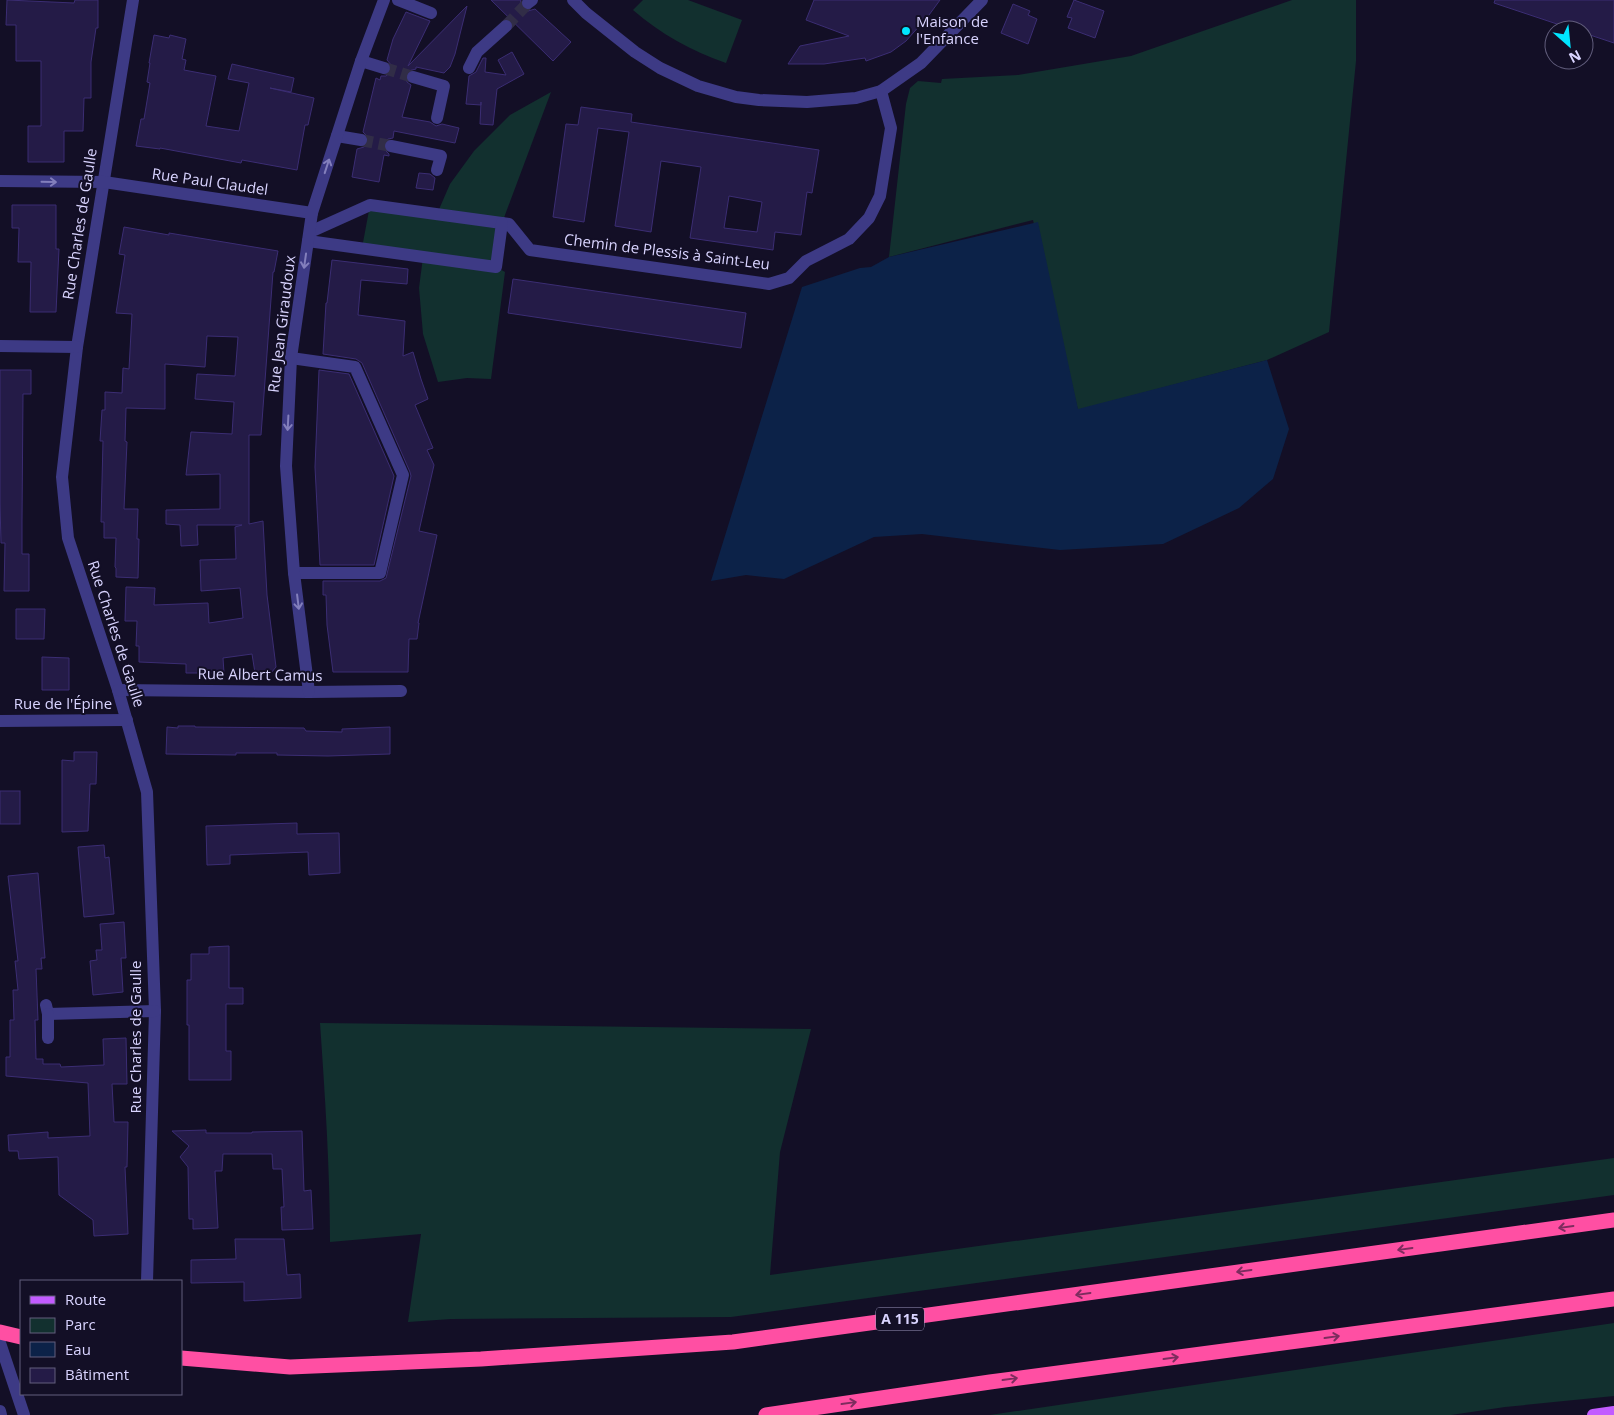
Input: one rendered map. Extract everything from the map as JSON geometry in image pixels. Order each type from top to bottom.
[{"type":"highway","name":"A 115","points":[[182,1358],[290,1367],[481,1359],[733,1342],[1614,1220]]},
{"type":"highway","points":[[766,1415],[990,1382],[1614,1299]]},
{"type":"highway","points":[[0,1332],[20,1337]]},
{"type":"main road","points":[[1593,1415],[1614,1412]]},
{"type":"street","name":"Rue Charles de Gaulle","points":[[133,0],[77,347],[62,477],[68,538],[118,690],[148,792],[155,1011],[147,1280]]},
{"type":"street","name":"Rue Jean Giraudoux","points":[[308,692],[294,573],[286,466],[291,358],[312,213],[361,61],[384,0]]},
{"type":"street","points":[[398,0],[431,13]]},
{"type":"street","points":[[573,0],[586,14],[635,52],[660,68],[698,86],[759,100],[807,102],[856,98],[881,91],[921,63],[980,0]]},
{"type":"street","points":[[469,68],[477,52],[506,26]]},
{"type":"street","points":[[361,61],[384,68]]},
{"type":"street","points":[[413,77],[444,86],[437,118]]},
{"type":"street","name":"Chemin de Plessis à Saint-Leu","points":[[502,223],[509,224],[530,250],[769,284],[789,278],[806,261],[849,239],[869,218],[880,196],[891,128],[881,91]]},
{"type":"street","points":[[337,136],[361,140]]},
{"type":"street","points":[[391,146],[441,156],[437,170]]},
{"type":"street","name":"Rue Paul Claudel","points":[[0,181],[104,182],[312,213]]},
{"type":"street","points":[[370,205],[502,223],[496,267],[309,237],[370,205]]},
{"type":"street","points":[[0,346],[77,347]]},
{"type":"street","points":[[291,358],[356,367],[403,475],[380,573],[294,573]]},
{"type":"street","name":"Rue Albert Camus","points":[[118,690],[401,691]]},
{"type":"street","name":"Rue de l'Épine","points":[[0,721],[127,720]]},
{"type":"street","points":[[48,1038],[47,1009],[155,1011]]},
{"type":"street","points":[[0,1343],[24,1415]]},
{"type":"street","points":[[0,1411],[1,1415]]},
{"type":"green space","points":[[643,0],[688,0],[742,20],[726,63],[677,41],[644,19],[633,10]]},
{"type":"green space","points":[[1292,0],[1356,0],[1356,61],[1329,332],[1267,360],[1078,410],[1033,220],[889,257],[906,104],[910,88],[918,81],[941,83],[942,79],[1018,75],[1131,56]]},
{"type":"green space","points":[[551,92],[502,223],[496,267],[505,272],[491,379],[467,378],[438,382],[423,334],[419,288],[423,257],[362,248],[370,205],[437,214],[450,184],[474,151],[510,115]]},
{"type":"green space","points":[[320,1023],[811,1029],[780,1152],[770,1275],[1614,1158],[1614,1195],[731,1317],[451,1319],[408,1322],[421,1234],[330,1242],[328,1160]]},
{"type":"green space","points":[[1614,1323],[1614,1396],[1505,1407],[1451,1415],[990,1415]]},
{"type":"water","points":[[1038,222],[1078,409],[1267,360],[1289,429],[1273,479],[1239,508],[1163,544],[1060,550],[922,534],[874,537],[784,579],[746,575],[711,581],[802,287],[860,268],[871,267],[889,257]]},
{"type":"building","points":[[7,0],[74,3],[75,0],[98,0],[98,28],[96,28],[91,62],[91,98],[84,98],[83,131],[64,131],[64,162],[28,162],[28,126],[41,126],[41,61],[16,61],[16,25],[6,25]]},
{"type":"building","points":[[491,0],[521,0],[522,8],[528,11],[535,9],[571,42],[553,61]]},
{"type":"building","name":"Maison de l'Enfance","points":[[814,0],[940,0],[906,41],[891,52],[866,61],[865,58],[824,64],[788,64],[800,46],[849,36],[806,20]]},
{"type":"building","points":[[1074,0],[1104,11],[1095,38],[1068,28],[1072,18],[1067,17]]},
{"type":"building","points":[[1495,0],[1614,0],[1614,43],[1594,36],[1594,20],[1545,20],[1494,3]]},
{"type":"building","points":[[1013,4],[1030,11],[1028,15],[1037,19],[1028,44],[1001,33]]},
{"type":"building","points":[[467,6],[450,67],[444,73],[416,67],[416,69],[408,71],[405,75],[407,82],[411,85],[402,117],[430,122],[436,126],[442,124],[459,128],[455,143],[394,131],[393,138],[388,139],[383,144],[389,156],[384,155],[379,182],[352,177],[357,149],[364,147],[369,142],[368,137],[363,132],[376,78],[380,80],[381,76],[386,76],[392,71],[392,66],[387,60],[393,39],[406,12],[430,21],[408,66]]},
{"type":"building","points":[[154,35],[169,38],[170,35],[186,39],[182,59],[186,60],[184,70],[216,76],[206,126],[239,131],[249,83],[228,79],[232,64],[294,78],[291,92],[270,88],[314,98],[308,125],[305,125],[297,170],[242,160],[241,163],[160,148],[136,146],[141,119],[144,119],[150,83],[147,82]]},
{"type":"building","points":[[512,52],[524,74],[497,89],[493,125],[480,124],[481,105],[466,104],[469,76],[476,72],[483,58],[486,58],[485,72],[506,75],[498,60]]},
{"type":"building","points":[[581,107],[632,114],[631,122],[819,150],[812,193],[807,192],[801,235],[775,232],[773,250],[690,238],[701,167],[661,161],[651,232],[615,226],[629,132],[598,128],[584,222],[553,217],[566,124],[578,125]],"holes":[[[729,196],[762,202],[757,232],[724,228]]]},
{"type":"building","points":[[419,173],[430,174],[435,178],[433,190],[416,188]]},
{"type":"building","points":[[12,205],[56,205],[56,249],[59,249],[56,312],[30,312],[31,262],[18,262],[19,228],[12,228]]},
{"type":"building","points":[[124,227],[278,251],[273,272],[261,435],[249,435],[249,524],[263,521],[267,595],[276,667],[271,673],[255,673],[252,654],[223,658],[224,673],[186,673],[186,664],[139,662],[139,646],[136,646],[137,621],[125,621],[126,587],[155,588],[154,605],[208,603],[209,623],[243,618],[240,588],[201,591],[200,560],[236,559],[235,527],[242,525],[197,525],[198,545],[181,546],[180,525],[166,524],[166,510],[220,509],[220,474],[186,475],[191,432],[232,434],[234,402],[195,399],[197,374],[235,376],[238,337],[207,336],[205,367],[165,364],[165,409],[126,408],[125,441],[127,442],[124,509],[138,509],[138,578],[116,577],[116,538],[104,538],[104,522],[101,522],[103,441],[100,441],[102,410],[105,410],[105,392],[122,393],[123,368],[129,369],[132,314],[116,313],[125,255],[119,254]]},
{"type":"building","points":[[332,260],[408,269],[407,284],[361,280],[358,315],[405,321],[403,356],[413,352],[428,399],[415,405],[433,448],[427,450],[434,465],[419,531],[437,535],[418,623],[417,639],[409,639],[408,672],[333,672],[327,625],[326,595],[323,595],[323,581],[380,581],[386,578],[411,476],[362,363],[356,359],[323,354],[326,303]]},
{"type":"building","points":[[513,279],[746,313],[741,348],[508,313]]},
{"type":"building","points":[[0,370],[31,370],[31,394],[23,394],[22,554],[29,554],[29,591],[4,591],[5,543],[1,543],[0,503]]},
{"type":"building","points":[[319,370],[349,374],[394,476],[374,565],[320,565],[315,467]]},
{"type":"building","points":[[16,609],[45,609],[44,639],[16,639]]},
{"type":"building","points":[[42,657],[69,658],[69,690],[42,690]]},
{"type":"building","points":[[178,726],[304,728],[306,731],[342,732],[342,729],[390,727],[390,754],[328,756],[277,755],[277,753],[236,753],[236,755],[166,754],[167,727],[178,728]]},
{"type":"building","points":[[74,752],[97,752],[96,784],[90,784],[88,831],[62,832],[62,760],[74,761]]},
{"type":"building","points":[[0,791],[20,791],[20,824],[0,824]]},
{"type":"building","points":[[297,823],[297,834],[339,833],[340,873],[309,875],[308,852],[230,855],[230,864],[207,865],[206,826]]},
{"type":"building","points":[[104,845],[105,858],[109,857],[114,914],[84,917],[78,847]]},
{"type":"building","points":[[38,873],[45,958],[41,958],[42,969],[36,969],[38,1020],[35,1020],[36,1059],[43,1059],[43,1064],[60,1064],[61,1067],[104,1065],[103,1039],[126,1038],[127,1084],[112,1084],[114,1122],[128,1122],[127,1167],[125,1167],[128,1234],[94,1236],[93,1220],[59,1195],[58,1157],[19,1159],[18,1151],[9,1151],[8,1135],[48,1132],[48,1138],[90,1136],[88,1083],[6,1076],[6,1057],[10,1057],[10,1020],[14,1020],[13,990],[18,990],[15,961],[18,961],[8,876]]},
{"type":"building","points":[[124,922],[126,958],[121,958],[123,992],[93,995],[90,961],[97,960],[96,950],[102,950],[100,924]]},
{"type":"building","points":[[229,946],[229,988],[243,988],[243,1004],[226,1004],[226,1051],[231,1051],[231,1080],[189,1080],[187,980],[191,980],[191,954],[209,954],[209,947]]},
{"type":"building","points":[[206,1130],[206,1133],[302,1131],[304,1191],[311,1190],[313,1229],[282,1230],[281,1207],[284,1207],[282,1169],[273,1169],[272,1154],[223,1154],[222,1171],[215,1171],[218,1228],[193,1229],[193,1219],[189,1219],[188,1167],[180,1157],[189,1146],[172,1131]]},
{"type":"building","points":[[235,1239],[284,1239],[287,1275],[300,1274],[301,1298],[244,1301],[244,1282],[191,1283],[191,1260],[236,1259]]},
{"type":"tunnel","points":[[506,26],[528,3]]},
{"type":"tunnel","points":[[384,68],[413,77]]},
{"type":"tunnel","points":[[361,140],[391,146]]},
{"type":"place","name":"Maison de l'Enfance","points":[[906,31]]}]
